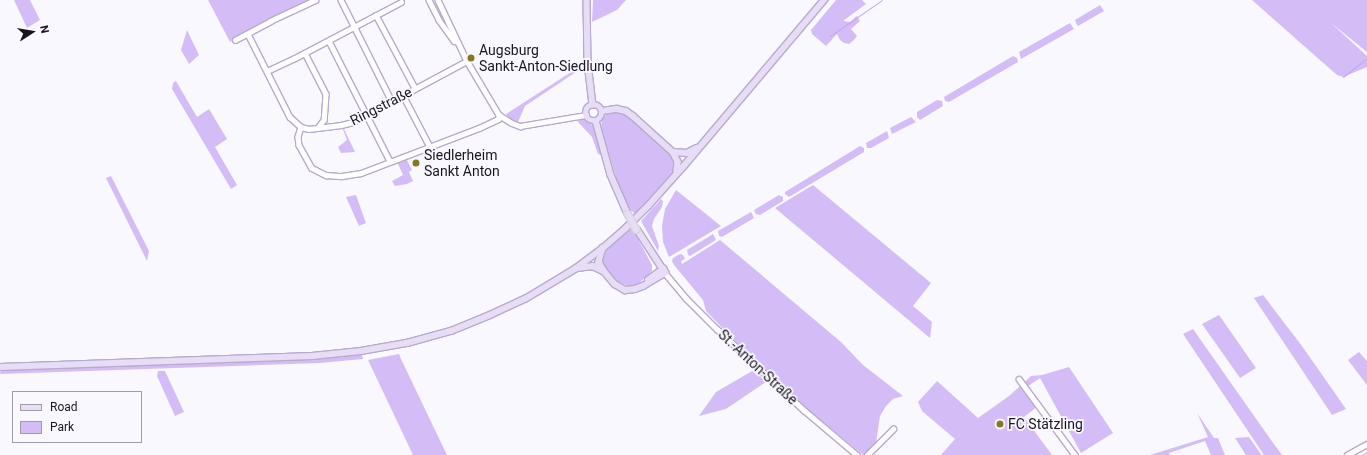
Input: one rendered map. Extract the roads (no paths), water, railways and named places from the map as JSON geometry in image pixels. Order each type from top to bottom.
[{"type":"main road","points":[[587,0],[588,63],[593,105]]},
{"type":"main road","points":[[0,367],[312,356],[369,350],[407,343],[451,331],[490,316],[525,299],[575,269],[603,248],[648,206],[824,0]]},
{"type":"main road","points":[[593,105],[598,106],[602,111],[601,118],[596,121],[589,120],[586,115],[587,108],[593,105]]},
{"type":"main road","points":[[602,111],[616,109],[626,110],[673,152],[678,162],[676,174]]},
{"type":"main road","points":[[596,121],[606,159],[628,214],[651,253],[666,273]]},
{"type":"main road","points":[[673,152],[687,153],[698,148]]},
{"type":"main road","points":[[603,248],[599,262],[604,271],[615,284],[625,290],[636,289],[666,273]]},
{"type":"main road","points":[[651,253],[655,265],[653,276]]},
{"type":"main road","points":[[575,269],[593,266],[604,271]]},
{"type":"main road","points":[[642,286],[653,276],[666,273]]},
{"type":"street","points":[[235,40],[270,21],[315,0]]},
{"type":"street","points":[[341,0],[392,102]]},
{"type":"street","points":[[429,0],[458,44],[499,115],[512,123],[525,126],[586,115]]},
{"type":"street","points":[[438,0],[447,27]]},
{"type":"street","points":[[266,71],[329,41],[401,2]]},
{"type":"street","points":[[376,15],[415,88]]},
{"type":"street","points":[[248,34],[290,117],[300,127],[298,137],[301,151],[312,168],[321,174],[332,176],[352,175],[492,122],[498,119],[499,115]]},
{"type":"street","points":[[329,41],[390,161]]},
{"type":"street","points":[[305,53],[326,94],[324,120],[327,126]]},
{"type":"street","name":"Ringstraße","points":[[300,127],[341,125],[367,115],[467,60]]},
{"type":"street","points":[[403,95],[429,145]]},
{"type":"street","points":[[319,127],[324,120]]},
{"type":"street","name":"St.-Anton-Straße","points":[[666,273],[686,298],[717,329],[805,411],[857,455]]},
{"type":"street","points":[[1019,379],[1075,455]]},
{"type":"street","points":[[868,455],[893,428]]},
{"type":"street","points":[[1347,455],[1367,444]]},
{"type":"waterway","points":[[830,36],[882,0]]},
{"type":"waterway","points":[[1343,77],[1367,58]]},
{"type":"waterway","points":[[1362,455],[1367,452]]},
{"type":"place","name":"Augsburg Sankt-Anton-Siedlung","points":[[471,58]]},
{"type":"place","name":"Siedlerheim Sankt Anton","points":[[416,163]]},
{"type":"place","name":"FC Stätzling","points":[[1000,424]]}]
